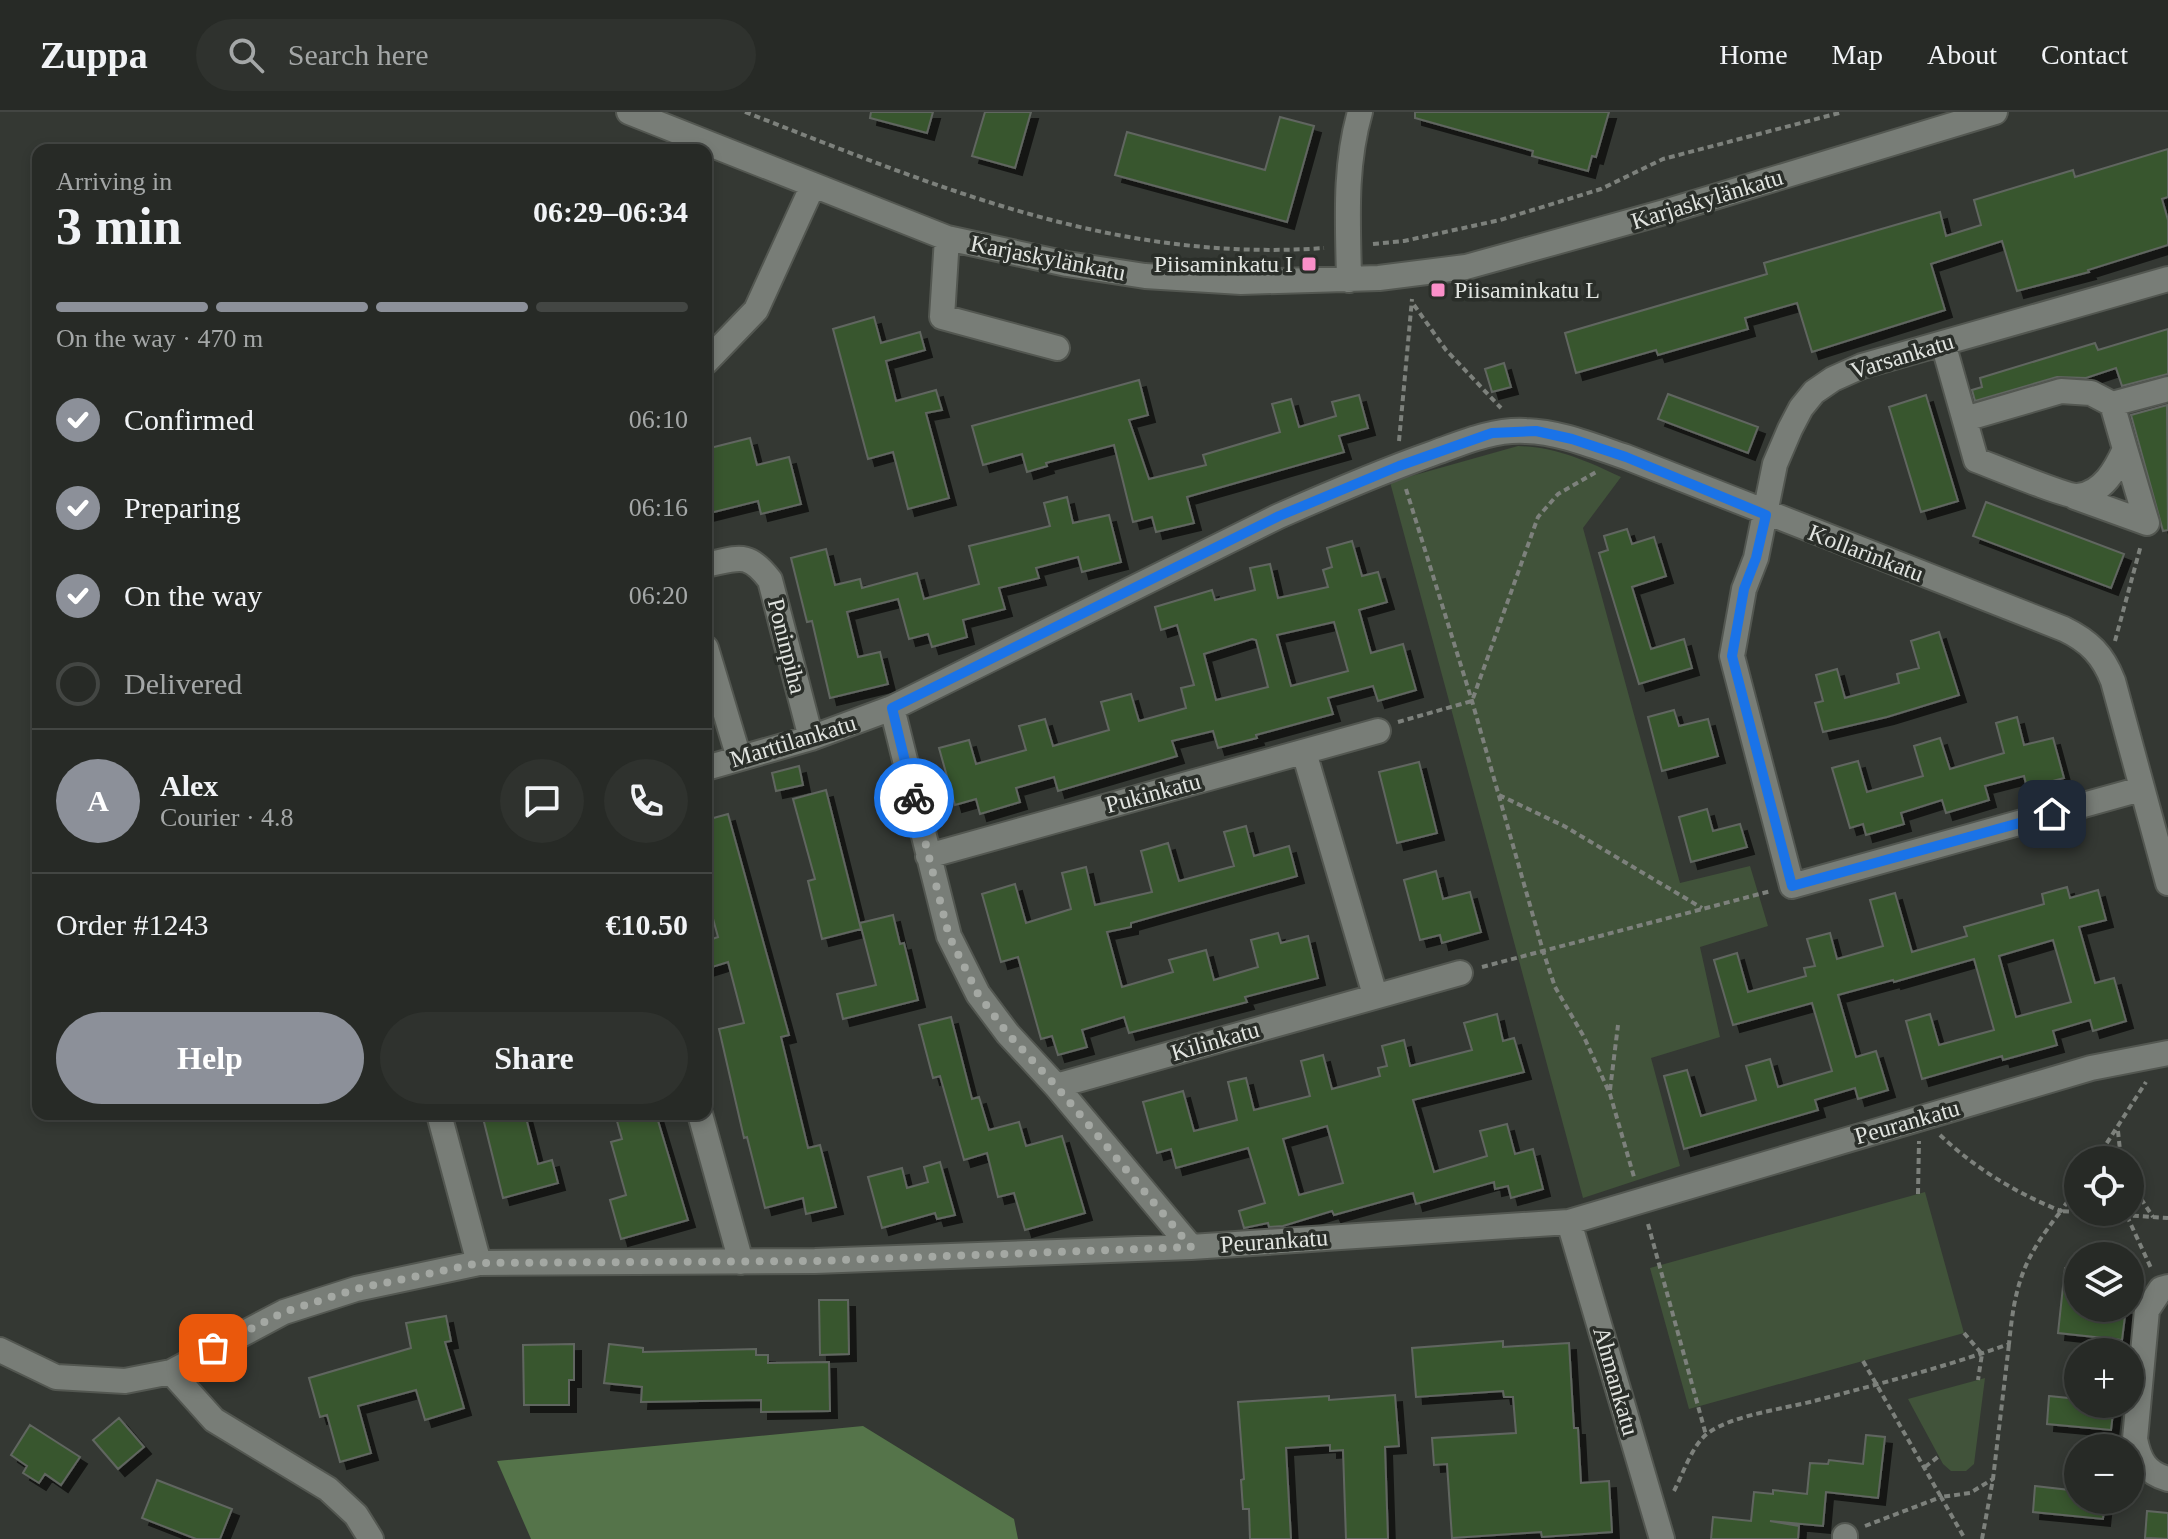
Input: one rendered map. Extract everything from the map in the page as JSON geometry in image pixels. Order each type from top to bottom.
[{"type":"street","name":"Karjaskylänkatu","points":[[629,112],[710,144]]},
{"type":"street","points":[[1349,280],[1347,182],[1360,112]]},
{"type":"street","name":"Karjaskylänkatu","points":[[712,145],[947,238],[1067,264],[1157,277],[1241,282],[1349,280],[1409,276],[1466,267],[1517,254],[1995,112]]},
{"type":"street","points":[[712,356],[756,310],[813,185]]},
{"type":"street","points":[[947,238],[942,317],[1057,348]]},
{"type":"street","name":"Varsankatu","points":[[1792,886],[1732,656],[1744,589],[1756,558],[1775,464],[1801,408],[1814,392],[1862,366],[2168,279]]},
{"type":"street","points":[[1943,343],[1976,460],[2147,523]]},
{"type":"street","points":[[1965,419],[2061,391],[2091,393],[2112,404],[2168,389]]},
{"type":"street","points":[[2112,404],[2147,523]]},
{"type":"street","name":"Kollarinkatu","points":[[1399,466],[1476,438],[1522,430],[1549,433],[1626,457],[1766,515],[2064,629],[2092,646],[2108,668],[2168,883]]},
{"type":"street","points":[[2075,497],[2093,491],[2114,473],[2125,449]]},
{"type":"street","name":"Marttilankatu","points":[[712,766],[811,738],[892,708],[1279,516],[1399,466]]},
{"type":"street","name":"Poninpiha","points":[[712,564],[738,558],[757,562],[770,580],[811,738]]},
{"type":"street","points":[[712,668],[739,758]]},
{"type":"street","points":[[892,708],[949,936],[971,982],[1008,1034],[1056,1086],[1191,1247]]},
{"type":"street","name":"Pukinkatu","points":[[928,856],[1378,731]]},
{"type":"street","points":[[1304,752],[1375,995]]},
{"type":"street","points":[[1792,886],[2141,789]]},
{"type":"street","name":"Kilinkatu","points":[[1056,1086],[1460,973]]},
{"type":"street","name":"Peurankatu","points":[[0,1350],[56,1377],[125,1381],[171,1372],[284,1312],[356,1289],[479,1263],[741,1262],[1191,1247],[1569,1222],[2091,1068],[2168,1053]]},
{"type":"street","points":[[441,1120],[479,1263]]},
{"type":"street","points":[[702,1120],[741,1262]]},
{"type":"street","name":"Ahmankatu","points":[[1569,1222],[1662,1539]]},
{"type":"street","points":[[2164,1288],[2147,1310],[2135,1439],[2138,1457],[2148,1470],[2168,1479]]},
{"type":"street","points":[[171,1372],[214,1420],[328,1489],[356,1515],[371,1539]]},
{"type":"path","points":[[745,112],[905,174],[1023,214],[1092,231],[1207,249],[1348,246],[1404,241],[1500,220],[1601,189],[1663,159],[1843,112]]},
{"type":"path","points":[[1404,241],[1413,305],[1399,427],[1399,466],[1472,701],[1555,987],[1584,1037],[1610,1094],[1706,1435]]},
{"type":"path","points":[[1413,305],[1446,350],[1522,430]]},
{"type":"path","points":[[1472,701],[1538,517],[1568,487],[1626,457]]},
{"type":"path","points":[[2108,668],[2147,523]]},
{"type":"path","points":[[1378,731],[1387,724],[1472,701]]},
{"type":"path","points":[[1499,795],[1564,826],[1702,908]]},
{"type":"path","points":[[1460,973],[1792,886]]},
{"type":"path","points":[[1610,1094],[1618,1025]]},
{"type":"path","points":[[2106,1146],[2146,1081],[2157,1081]]},
{"type":"path","points":[[1918,1194],[1921,1118]]},
{"type":"path","points":[[1921,1118],[1955,1150],[1996,1179],[2026,1197],[2064,1211]]},
{"type":"path","points":[[2118,1129],[2120,1146]]},
{"type":"path","points":[[2144,1203],[2153,1217]]},
{"type":"path","points":[[1982,1539],[1993,1479],[2011,1318],[2024,1266],[2032,1249],[2064,1207]]},
{"type":"path","points":[[2144,1217],[2168,1218]]},
{"type":"path","points":[[2132,1226],[2164,1288]]},
{"type":"path","points":[[1964,1333],[1982,1354],[1978,1380]]},
{"type":"path","points":[[1655,1514],[1669,1501],[1706,1435],[1746,1419],[1878,1384],[2009,1344]]},
{"type":"path","points":[[1863,1361],[1965,1539]]},
{"type":"path","points":[[1925,1468],[1939,1456]]},
{"type":"path","points":[[1845,1538],[1875,1520],[1941,1497],[1970,1493],[1993,1479]]},
{"type":"green space","points":[[1518,446],[1558,452],[1621,477],[1583,528],[1680,883],[1750,866],[1768,926],[1700,947],[1720,1037],[1651,1058],[1680,1166],[1583,1198],[1390,482]]},
{"type":"green space","points":[[1925,1192],[1964,1333],[1689,1409],[1650,1268]]},
{"type":"green space","points":[[1985,1378],[1974,1464],[1966,1471],[1951,1471],[1943,1464],[1908,1399]]},
{"type":"green space","points":[[863,1426],[1014,1519],[1018,1539],[531,1539],[497,1461]]},
{"type":"building","points":[[871,112],[933,112],[927,133],[870,118]]},
{"type":"building","points":[[985,112],[1031,112],[1015,168],[972,156]]},
{"type":"building","points":[[1415,112],[1609,112],[1596,157],[1592,156],[1588,171],[1532,156],[1533,151],[1415,118]]},
{"type":"building","points":[[1280,117],[1314,126],[1287,222],[1115,175],[1127,132],[1265,170]]},
{"type":"building","points":[[2168,149],[2168,197],[2162,199],[2168,220],[2168,245],[2089,272],[2017,291],[2002,241],[1931,264],[1945,310],[1812,352],[1797,303],[1745,318],[1748,329],[1658,355],[1656,350],[1576,373],[1565,333],[1767,274],[1764,263],[1940,212],[1946,236],[1981,225],[1974,200],[2073,170],[2075,177]]},
{"type":"building","points":[[874,317],[881,343],[920,332],[925,350],[886,361],[896,401],[936,390],[942,410],[926,413],[949,498],[908,509],[893,452],[868,459],[833,329]]},
{"type":"building","points":[[2168,329],[2168,374],[2122,386],[2116,368],[2086,378],[2057,377],[1975,401],[1972,390],[1982,387],[1980,378],[2095,343],[2098,350]]},
{"type":"building","points":[[1504,363],[1511,387],[1492,392],[1485,369]]},
{"type":"building","points":[[1139,380],[1148,415],[1129,420],[1149,479],[1206,465],[1203,455],[1280,432],[1272,404],[1291,399],[1299,427],[1336,416],[1332,402],[1359,395],[1368,428],[1339,436],[1344,452],[1187,497],[1194,523],[1156,532],[1152,517],[1133,522],[1114,445],[1046,463],[1047,466],[1027,472],[1022,454],[983,465],[972,426]]},
{"type":"building","points":[[1668,394],[1758,427],[1748,453],[1658,419]]},
{"type":"building","points":[[1926,395],[1958,501],[1921,512],[1889,407]]},
{"type":"building","points":[[2167,405],[2168,530],[2163,531],[2131,415]]},
{"type":"building","points":[[750,438],[757,465],[789,457],[801,504],[761,514],[758,501],[712,512],[712,448]]},
{"type":"building","points":[[1067,497],[1073,523],[1109,515],[1121,562],[1082,572],[1078,557],[1036,568],[1039,578],[999,588],[1005,609],[963,620],[967,637],[932,647],[928,634],[909,639],[898,599],[847,612],[858,657],[880,652],[888,684],[830,698],[812,621],[807,622],[791,558],[826,549],[835,585],[860,579],[862,588],[917,573],[924,599],[979,584],[969,546],[1050,526],[1044,503]]},
{"type":"building","points":[[1986,502],[2124,554],[2111,588],[1973,536]]},
{"type":"building","points":[[1627,529],[1632,544],[1654,537],[1666,576],[1632,587],[1651,649],[1684,639],[1692,668],[1639,684],[1599,553],[1608,550],[1604,536]]},
{"type":"building","points":[[1352,541],[1362,576],[1378,572],[1387,602],[1359,610],[1371,653],[1403,644],[1416,690],[1378,701],[1373,686],[1328,698],[1333,714],[1218,748],[1213,731],[1172,741],[1177,756],[1058,791],[1054,777],[1016,788],[1020,802],[980,814],[976,799],[955,805],[939,748],[969,740],[976,764],[1026,750],[1019,726],[1045,719],[1053,746],[1109,730],[1101,702],[1131,694],[1139,721],[1186,708],[1181,688],[1194,685],[1177,625],[1161,630],[1155,607],[1212,590],[1215,600],[1255,590],[1250,568],[1270,564],[1278,598],[1328,587],[1323,570],[1332,567],[1327,548]],"holes":[[[1334,622],[1348,671],[1291,686],[1277,635]],[[1256,640],[1268,687],[1216,700],[1204,654]]]},
{"type":"building","points":[[1939,632],[1959,695],[1823,732],[1815,703],[1823,701],[1816,675],[1837,669],[1845,698],[1899,683],[1897,674],[1919,668],[1911,641]]},
{"type":"building","points":[[1674,710],[1679,726],[1708,719],[1718,756],[1662,771],[1648,717]]},
{"type":"building","points":[[2017,717],[2024,745],[2053,738],[2064,778],[2027,788],[2024,776],[1985,786],[1989,800],[1946,813],[1942,800],[1901,813],[1904,824],[1866,835],[1863,824],[1850,828],[1832,768],[1858,761],[1867,792],[1923,776],[1914,746],[1940,738],[1950,769],[2004,753],[1996,723]]},
{"type":"building","points":[[1419,762],[1437,833],[1397,843],[1379,772]]},
{"type":"building","points":[[799,766],[803,785],[776,791],[772,773]]},
{"type":"building","points":[[826,790],[861,929],[822,939],[808,881],[815,879],[793,799]]},
{"type":"building","points":[[1707,809],[1713,831],[1740,824],[1747,847],[1691,862],[1679,817]]},
{"type":"building","points":[[728,814],[789,1035],[781,1037],[808,1148],[820,1145],[836,1207],[806,1214],[803,1198],[765,1208],[747,1137],[744,1138],[719,1029],[744,1023],[728,962],[712,967],[712,939],[718,937],[712,915],[712,818]]},
{"type":"building","points":[[1246,826],[1254,856],[1289,846],[1297,876],[1107,932],[1122,987],[1173,972],[1169,960],[1206,950],[1214,980],[1258,967],[1251,940],[1278,933],[1281,943],[1308,936],[1318,978],[1245,997],[1247,1002],[1129,1033],[1124,1017],[1082,1030],[1087,1047],[1058,1055],[1052,1036],[1041,1039],[1018,957],[1001,962],[982,894],[1015,884],[1026,923],[1071,909],[1062,873],[1086,867],[1095,905],[1152,892],[1141,851],[1168,843],[1179,881],[1234,866],[1224,832]]},
{"type":"building","points":[[1436,871],[1443,899],[1470,892],[1481,932],[1442,943],[1440,935],[1420,940],[1404,880]]},
{"type":"building","points":[[2067,887],[2070,898],[2098,890],[2106,920],[2079,927],[2095,983],[2114,978],[2126,1021],[2093,1031],[2090,1020],[2053,1031],[2057,1045],[2003,1060],[2002,1056],[1922,1079],[1906,1021],[1930,1014],[1939,1045],[1994,1030],[1974,959],[1838,995],[1856,1057],[1876,1051],[1888,1090],[1858,1099],[1855,1088],[1815,1100],[1818,1110],[1684,1149],[1664,1076],[1687,1070],[1701,1116],[1756,1100],[1746,1066],[1770,1059],[1778,1087],[1832,1071],[1812,1003],[1733,1025],[1714,960],[1737,953],[1748,992],[1806,976],[1804,968],[1815,966],[1807,939],[1830,933],[1837,959],[1883,946],[1870,900],[1895,893],[1912,952],[1967,936],[1964,927],[2044,904],[2042,894]],"holes":[[[2053,940],[2071,1002],[2016,1017],[1999,956]]]},
{"type":"building","points":[[893,915],[900,944],[904,943],[918,1000],[843,1019],[837,994],[876,985],[860,923]]},
{"type":"building","points":[[1497,1014],[1503,1041],[1514,1038],[1524,1072],[1413,1100],[1434,1172],[1487,1156],[1480,1131],[1507,1124],[1515,1154],[1533,1149],[1543,1189],[1511,1198],[1508,1186],[1495,1189],[1494,1182],[1416,1204],[1413,1193],[1334,1215],[1332,1211],[1283,1226],[1269,1227],[1268,1223],[1244,1228],[1239,1211],[1265,1203],[1248,1148],[1176,1168],[1171,1149],[1157,1153],[1143,1102],[1183,1091],[1194,1131],[1237,1120],[1228,1082],[1246,1078],[1254,1110],[1310,1096],[1301,1061],[1323,1055],[1332,1089],[1380,1076],[1378,1068],[1387,1066],[1382,1046],[1404,1040],[1410,1066],[1472,1050],[1464,1023]],"holes":[[[1327,1126],[1343,1183],[1299,1195],[1283,1139]]]},
{"type":"building","points":[[951,1017],[972,1099],[979,1097],[989,1130],[1019,1122],[1026,1146],[1062,1136],[1085,1213],[1025,1230],[1014,1193],[998,1197],[987,1153],[964,1160],[940,1076],[933,1078],[919,1025]]},
{"type":"building","points":[[484,1120],[527,1120],[538,1164],[552,1160],[558,1183],[503,1198]]},
{"type":"building","points":[[617,1120],[658,1120],[688,1220],[621,1239],[610,1200],[626,1195],[611,1142],[622,1139]]},
{"type":"building","points":[[940,1162],[955,1215],[937,1219],[935,1213],[882,1228],[868,1177],[902,1168],[907,1188],[928,1182],[924,1167]]},
{"type":"building","points":[[2064,1277],[2064,1322],[2124,1322],[2122,1338],[2058,1333]]},
{"type":"building","points":[[819,1300],[848,1300],[849,1354],[820,1355]]},
{"type":"building","points":[[446,1316],[451,1341],[445,1342],[464,1408],[425,1420],[416,1390],[358,1406],[371,1453],[340,1462],[327,1415],[320,1417],[309,1378],[411,1348],[406,1323]]},
{"type":"building","points":[[1503,1341],[1503,1347],[1569,1343],[1581,1483],[1609,1481],[1612,1532],[1542,1537],[1541,1532],[1452,1538],[1447,1464],[1434,1465],[1432,1438],[1516,1433],[1513,1397],[1504,1397],[1503,1391],[1416,1397],[1412,1348]]},
{"type":"building","points":[[574,1344],[574,1380],[569,1380],[569,1405],[524,1405],[523,1345]]},
{"type":"building","points":[[609,1344],[643,1348],[643,1352],[756,1349],[756,1355],[768,1355],[768,1363],[829,1362],[830,1411],[761,1412],[761,1400],[641,1402],[642,1387],[604,1383]]},
{"type":"building","points":[[1395,1395],[1399,1446],[1385,1447],[1388,1539],[1346,1539],[1343,1450],[1330,1451],[1330,1445],[1286,1448],[1291,1539],[1250,1539],[1249,1509],[1243,1509],[1238,1402]]},
{"type":"building","points":[[2049,1396],[2064,1398],[2064,1418],[2112,1418],[2111,1430],[2047,1424]]},
{"type":"building","points":[[119,1418],[144,1447],[118,1469],[93,1440]]},
{"type":"building","points":[[30,1425],[80,1457],[61,1485],[45,1474],[39,1483],[23,1473],[27,1466],[11,1455]]},
{"type":"building","points":[[1866,1435],[1885,1437],[1878,1498],[1826,1492],[1823,1526],[1770,1521],[1799,1526],[1798,1539],[1711,1539],[1713,1517],[1751,1521],[1754,1492],[1773,1494],[1773,1490],[1807,1494],[1810,1463],[1828,1464],[1829,1460],[1863,1464]]},
{"type":"building","points":[[157,1480],[232,1509],[220,1539],[196,1539],[142,1518]]},
{"type":"building","points":[[2035,1486],[2064,1489],[2064,1514],[2104,1514],[2103,1519],[2033,1512]]},
{"type":"building","points":[[2147,1511],[2168,1513],[2168,1539],[2145,1538]]},
{"type":"way so far","points":[[213,1348],[284,1312],[356,1289],[479,1263],[815,1261],[1191,1247],[1056,1086],[1008,1034],[978,994],[949,936],[914,798]]},
{"type":"place","name":"Piisaminkatu I","points":[[1309,264]]},
{"type":"place","name":"Piisaminkatu L","points":[[1438,290]]},
{"type":"route","points":[[914,798],[892,708],[1279,516],[1476,438],[1522,430],[1549,433],[1626,457],[1766,515],[1756,558],[1744,589],[1732,656],[1792,886],[2052,814]]}]
